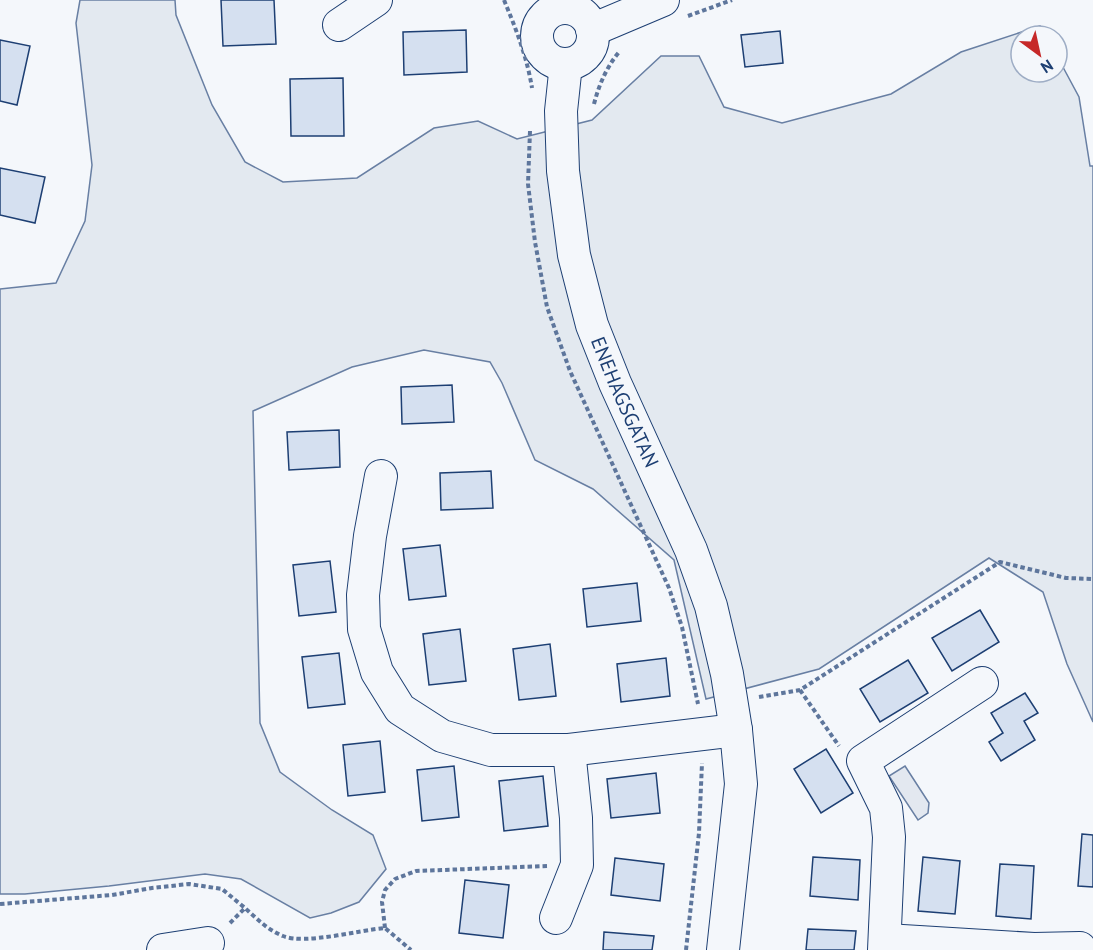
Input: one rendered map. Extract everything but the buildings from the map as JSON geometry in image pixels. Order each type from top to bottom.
[{"type":"street","points":[[339,25],[376,0]]},
{"type":"street","points":[[537,9],[575,10],[588,20],[592,30],[593,41],[589,52],[576,62],[566,64],[550,60],[539,48],[537,9]]},
{"type":"street","points":[[592,30],[671,10]]},
{"type":"street","name":"ENEHAGSGATAN","points":[[566,64],[561,111],[563,171],[574,255],[592,325],[615,383],[691,550],[711,606],[734,716],[741,784],[723,950]]},
{"type":"street","points":[[381,476],[363,595],[364,629],[377,672],[400,709],[442,736],[491,750],[568,750],[700,735],[734,716]]},
{"type":"street","points":[[982,683],[863,761],[886,808],[888,827],[885,945],[1034,950],[1080,948]]},
{"type":"street","points":[[556,918],[577,865],[576,818],[568,750]]},
{"type":"street","points":[[163,950],[208,943]]},
{"type":"path","points":[[504,0],[529,67],[533,93]]},
{"type":"path","points":[[671,10],[732,0]]},
{"type":"path","points":[[624,46],[610,63],[599,85],[594,104],[587,109],[532,113],[528,146],[528,184],[535,242],[547,307],[570,370],[611,465],[648,541],[682,627],[698,703],[702,775],[699,833],[686,950]]},
{"type":"path","points":[[734,716],[800,690],[1000,562],[1066,578],[1093,579]]},
{"type":"path","points":[[800,690],[850,760],[863,761]]},
{"type":"path","points":[[411,950],[385,928],[382,902],[385,890],[395,879],[416,871],[577,865]]},
{"type":"path","points":[[0,904],[112,895],[189,884],[222,889],[268,928],[285,937],[313,938],[385,928]]},
{"type":"path","points":[[208,943],[245,908]]},
{"type":"shaded area","points":[[80,0],[175,0],[176,15],[212,105],[245,162],[283,182],[357,178],[434,128],[478,121],[517,139],[592,120],[661,56],[699,56],[724,107],[782,123],[891,94],[961,52],[1009,36],[1009,84],[1069,84],[1069,78],[1079,97],[1090,166],[1093,166],[1093,722],[1067,664],[1043,592],[989,558],[819,669],[706,699],[674,560],[593,489],[535,460],[502,383],[490,362],[424,350],[352,367],[253,411],[260,723],[280,772],[332,810],[373,835],[386,869],[359,902],[310,918],[241,879],[205,874],[109,886],[25,894],[0,894],[0,289],[56,283],[85,221],[92,165],[76,23]]},
{"type":"shaded area","points":[[905,766],[929,803],[928,813],[918,820],[889,776]]}]
